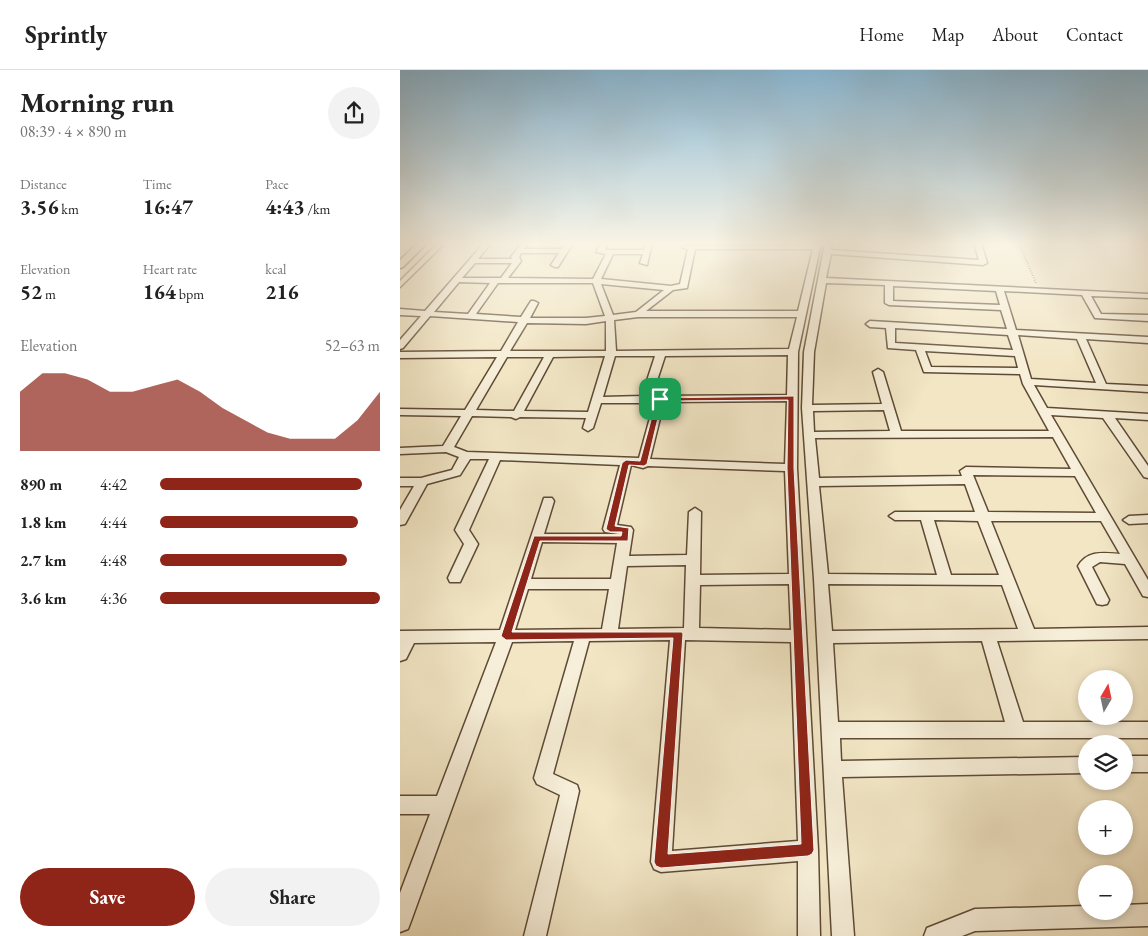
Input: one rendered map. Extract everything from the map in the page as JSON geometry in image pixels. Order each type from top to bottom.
[{"type":"street","points":[[400,346],[453,283]]},
{"type":"street","points":[[471,316],[496,283]]},
{"type":"street","points":[[588,428],[611,354],[610,318],[597,283]]},
{"type":"street","points":[[622,283],[671,288],[684,286],[684,283]]},
{"type":"street","points":[[809,936],[808,850],[790,468],[794,352],[801,314],[810,283]]},
{"type":"street","points":[[820,283],[809,352],[807,408],[821,579],[843,936]]},
{"type":"street","points":[[889,283],[889,303],[912,315],[1012,331],[1148,340]]},
{"type":"street","points":[[895,283],[1148,296]]},
{"type":"street","points":[[919,285],[922,304]]},
{"type":"street","points":[[638,314],[671,288]]},
{"type":"street","points":[[999,289],[1026,376],[1079,473],[1148,592]]},
{"type":"street","points":[[1085,293],[1098,316],[1147,319]]},
{"type":"street","points":[[447,449],[534,302]]},
{"type":"street","points":[[870,324],[890,325],[912,315],[922,304]]},
{"type":"street","points":[[922,304],[1005,308]]},
{"type":"street","points":[[400,312],[524,320],[586,321],[638,314],[801,314]]},
{"type":"street","points":[[890,325],[891,346],[1019,353]]},
{"type":"street","points":[[1080,336],[1103,387]]},
{"type":"street","points":[[920,348],[927,370],[974,370],[1103,387],[1148,390]]},
{"type":"street","points":[[966,350],[974,370]]},
{"type":"street","points":[[400,355],[794,352]]},
{"type":"street","points":[[646,399],[660,353]]},
{"type":"street","points":[[516,416],[550,354]]},
{"type":"street","points":[[878,372],[897,435]]},
{"type":"street","points":[[597,400],[792,398]]},
{"type":"street","points":[[644,464],[660,399]]},
{"type":"street","points":[[807,408],[889,407]]},
{"type":"street","points":[[1044,411],[1148,417]]},
{"type":"street","points":[[400,412],[470,412],[516,416],[592,415]]},
{"type":"street","points":[[1107,415],[1148,474]]},
{"type":"street","points":[[810,435],[1057,434]]},
{"type":"street","points":[[400,450],[447,449],[466,455],[496,457],[790,468]]},
{"type":"street","points":[[400,482],[422,482],[456,472],[466,455]]},
{"type":"street","points":[[455,578],[471,544],[462,530],[496,457]]},
{"type":"street","points":[[609,635],[626,530],[610,529],[626,463]]},
{"type":"street","points":[[1028,634],[966,471],[1079,473]]},
{"type":"street","points":[[813,482],[970,480]]},
{"type":"street","points":[[400,521],[404,507],[422,482]]},
{"type":"street","points":[[400,921],[506,636],[548,502]]},
{"type":"street","points":[[695,512],[693,580],[685,634],[661,862],[808,850]]},
{"type":"street","points":[[895,516],[1105,517]]},
{"type":"street","points":[[926,516],[946,580]]},
{"type":"street","points":[[1129,520],[1148,519]]},
{"type":"street","points":[[537,538],[624,539]]},
{"type":"street","points":[[1102,600],[1085,566],[1097,557],[1129,560]]},
{"type":"street","points":[[621,561],[693,560]]},
{"type":"street","points":[[693,580],[796,579]]},
{"type":"street","points":[[821,579],[1007,580]]},
{"type":"street","points":[[522,584],[617,584]]},
{"type":"street","points":[[824,637],[1148,633]]},
{"type":"street","points":[[400,655],[405,637],[685,634],[799,636]]},
{"type":"street","points":[[535,936],[570,790],[543,778],[583,635]]},
{"type":"street","points":[[988,635],[1016,729]]},
{"type":"street","points":[[830,730],[1148,730]]},
{"type":"street","points":[[1133,764],[1148,764]]},
{"type":"street","points":[[833,769],[1078,765]]},
{"type":"street","points":[[400,806],[443,805]]},
{"type":"street","points":[[935,936],[975,920],[1148,915]]},
{"type":"path","points":[[1036,283],[1039,291]]},
{"type":"route","points":[[792,398],[790,468],[808,850],[661,862],[678,634],[506,636],[537,538],[624,539],[626,530],[610,529],[626,463],[644,464],[660,399],[792,398]]}]
